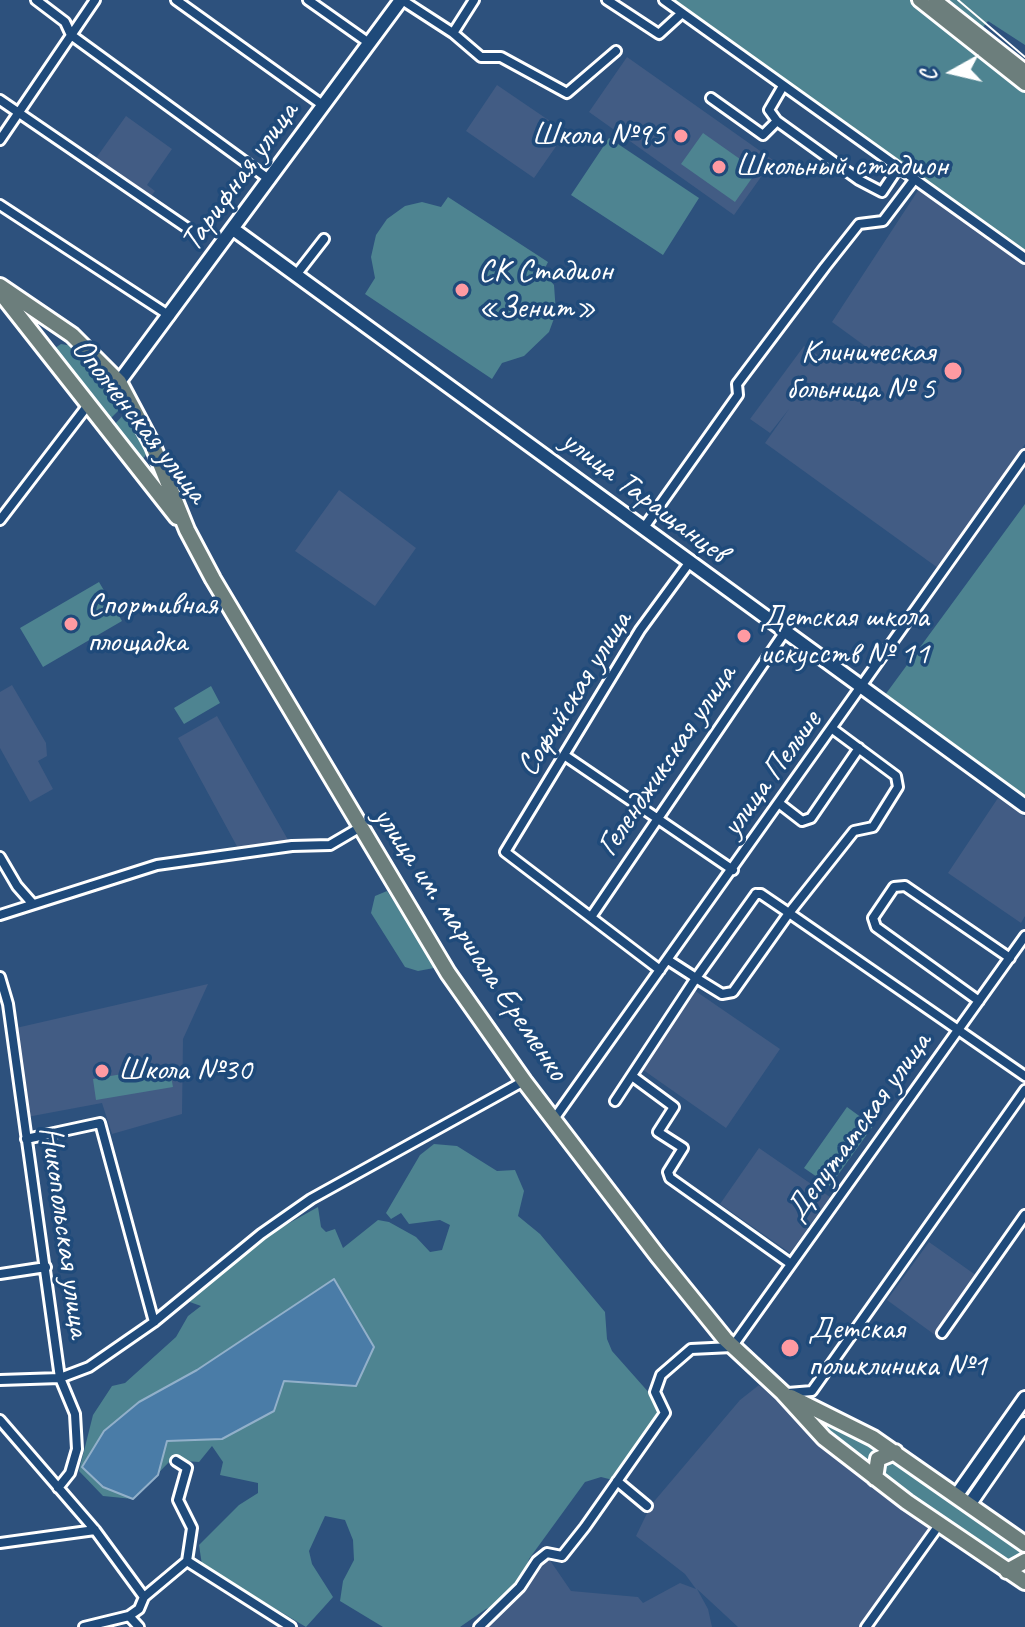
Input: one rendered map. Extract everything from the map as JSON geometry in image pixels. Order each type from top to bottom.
[{"type":"highway","name":"Ополченская улица","points":[[0,289],[72,335],[119,382],[153,446],[187,530]]},
{"type":"highway","name":"Ополченская улица","points":[[0,289],[187,530]]},
{"type":"highway","points":[[52,356],[52,342],[72,335]]},
{"type":"highway","points":[[131,461],[138,464],[149,461],[153,446]]},
{"type":"highway","name":"улица им. маршала Еременко","points":[[187,530],[359,828],[448,973],[524,1081],[732,1347],[783,1393],[824,1438],[939,1525],[1025,1582]]},
{"type":"highway","name":"улица им. маршала Еременко","points":[[783,1393],[895,1452],[1025,1545]]},
{"type":"highway","points":[[875,1478],[878,1459],[895,1452]]},
{"type":"highway","points":[[1007,1571],[1025,1561]]},
{"type":"main road","points":[[919,0],[1025,84]]},
{"type":"main road","points":[[935,0],[1025,71]]},
{"type":"street","points":[[36,0],[65,22],[71,35],[270,180]]},
{"type":"street","points":[[0,140],[95,0]]},
{"type":"street","points":[[176,0],[324,106]]},
{"type":"street","points":[[308,0],[369,43]]},
{"type":"street","points":[[401,0],[453,33],[481,57],[501,57],[567,93],[616,51]]},
{"type":"street","name":"Тарифная улица","points":[[119,382],[170,317],[401,0]]},
{"type":"street","points":[[453,33],[474,0]]},
{"type":"street","points":[[607,0],[659,34],[682,13]]},
{"type":"street","points":[[664,0],[1025,258]]},
{"type":"street","points":[[783,86],[769,110],[777,121],[882,192],[898,168]]},
{"type":"street","points":[[711,98],[763,135],[777,121]]},
{"type":"street","points":[[0,100],[199,236]]},
{"type":"street","points":[[643,529],[738,395],[737,384],[817,278],[859,224],[883,221],[914,180]]},
{"type":"street","points":[[0,205],[170,317]]},
{"type":"street","name":"улица Таращанцев","points":[[233,229],[1025,806]]},
{"type":"street","points":[[296,275],[324,239]]},
{"type":"street","points":[[0,520],[88,405]]},
{"type":"street","name":"улица Пельше","points":[[554,1119],[834,730],[1025,455]]},
{"type":"street","name":"Софийская улица","points":[[591,917],[505,852],[640,630],[689,563]]},
{"type":"street","name":"Геленджикская улица","points":[[591,917],[784,633]]},
{"type":"street","points":[[668,960],[722,994],[733,992],[789,913],[854,831],[873,827],[898,787],[896,776],[834,730]]},
{"type":"street","points":[[780,804],[802,821],[807,821],[859,748]]},
{"type":"street","points":[[564,755],[733,870]]},
{"type":"street","points":[[0,915],[157,865],[292,846],[330,845],[359,828]]},
{"type":"street","points":[[0,857],[17,886],[32,903]]},
{"type":"street","points":[[979,1001],[876,927],[873,918],[894,887],[905,886],[1010,958]]},
{"type":"street","points":[[615,1101],[756,894],[761,894],[1025,1076]]},
{"type":"street","points":[[591,917],[660,970]]},
{"type":"street","name":"Депутатская улица","points":[[732,1347],[1024,941]]},
{"type":"street","name":"Никопольская улица","points":[[0,977],[8,1004],[60,1378],[75,1414],[77,1449],[70,1473],[58,1488]]},
{"type":"street","points":[[632,1076],[674,1107],[658,1132],[683,1148],[668,1172],[670,1178],[791,1264]]},
{"type":"street","points":[[0,1380],[60,1378],[89,1367],[154,1322],[261,1234],[311,1199],[524,1081]]},
{"type":"street","points":[[783,1393],[812,1391],[1025,1090]]},
{"type":"street","points":[[26,1139],[100,1123],[154,1322]]},
{"type":"street","points":[[942,1333],[1025,1215]]},
{"type":"street","points":[[0,1274],[46,1267]]},
{"type":"street","points":[[479,1627],[520,1587],[537,1561],[547,1553],[562,1556],[617,1481],[665,1413],[655,1392],[661,1375],[691,1349],[732,1347]]},
{"type":"street","points":[[956,1496],[1025,1398]]},
{"type":"street","points":[[0,1420],[95,1530],[144,1597]]},
{"type":"street","points":[[969,1505],[1025,1424]]},
{"type":"street","points":[[84,1627],[129,1616],[139,1609],[144,1597],[187,1561],[192,1528],[178,1500],[187,1468],[176,1461]]},
{"type":"street","points":[[617,1481],[647,1506]]},
{"type":"street","points":[[866,1627],[939,1525]]},
{"type":"street","points":[[0,1543],[95,1530]]},
{"type":"street","points":[[187,1561],[291,1627]]},
{"type":"street","points":[[129,1616],[139,1627]]},
{"type":"shaded area","name":"Школа №95","points":[[627,57],[773,160],[734,215],[589,112]]},
{"type":"shaded area","points":[[497,85],[566,132],[534,178],[466,131]]},
{"type":"shaded area","points":[[126,116],[172,149],[147,185],[155,191],[149,199],[94,161]]},
{"type":"shaded area","name":"Клиническая больница № 5","points":[[919,189],[1025,265],[1025,444],[938,568],[765,443],[789,409],[770,433],[750,419],[804,346],[819,356],[828,345],[846,359],[855,347],[885,366],[887,362],[832,322]]},
{"type":"shaded area","points":[[339,490],[416,548],[375,606],[295,551]]},
{"type":"shaded area","points":[[12,685],[46,743],[47,756],[38,761],[53,789],[30,802],[0,748],[0,692]]},
{"type":"shaded area","points":[[217,716],[291,845],[239,850],[178,738]]},
{"type":"shaded area","points":[[998,798],[1025,817],[1025,916],[1021,923],[948,873]]},
{"type":"shaded area","name":"Школа №30","points":[[208,984],[183,1039],[182,1114],[112,1134],[102,1103],[27,1117],[16,1028]]},
{"type":"shaded area","points":[[694,990],[780,1049],[726,1128],[639,1067]]},
{"type":"shaded area","points":[[759,1148],[830,1197],[790,1253],[720,1204]]},
{"type":"shaded area","points":[[929,1242],[977,1276],[935,1335],[887,1300]]},
{"type":"shaded area","points":[[334,1279],[374,1347],[356,1386],[284,1381],[274,1411],[222,1439],[167,1441],[158,1475],[133,1499],[103,1487],[82,1467],[104,1431],[139,1402],[197,1370]]},
{"type":"shaded area","points":[[759,1385],[838,1455],[931,1527],[860,1627],[738,1627],[697,1589],[708,1609],[712,1627],[486,1627],[514,1599],[547,1556],[571,1591],[638,1597],[643,1603],[680,1583],[696,1589],[685,1574],[636,1536],[651,1505],[740,1400]]},
{"type":"green space","points":[[669,0],[912,0],[1025,89],[1025,255]]},
{"type":"green space","points":[[943,0],[1025,0],[1025,45],[988,21],[980,31]]},
{"type":"green space","name":"Школьный стадион","points":[[703,133],[757,171],[735,202],[681,164]]},
{"type":"green space","points":[[609,138],[699,198],[663,255],[571,195]]},
{"type":"green space","name":"СК Стадион «Зенит»","points":[[448,197],[548,262],[543,272],[554,285],[556,313],[549,332],[524,356],[502,363],[492,379],[365,294],[375,278],[371,257],[376,235],[387,219],[405,206],[422,202],[441,207]]},
{"type":"green space","points":[[61,344],[73,346],[86,356],[113,387],[123,406],[109,420],[57,353],[55,348]]},
{"type":"green space","points":[[127,411],[149,451],[143,459],[114,425]]},
{"type":"green space","points":[[1025,504],[1025,796],[885,695]]},
{"type":"green space","name":"Спортивная площадка","points":[[99,582],[122,621],[43,667],[20,628]]},
{"type":"green space","name":"Спортивная площадка","points":[[211,686],[220,703],[184,724],[174,708]]},
{"type":"green space","points":[[387,891],[434,968],[418,971],[405,967],[371,913],[375,896]]},
{"type":"green space","points":[[169,1066],[173,1087],[96,1100],[93,1079]]},
{"type":"green space","points":[[847,1107],[873,1126],[830,1186],[804,1168]]},
{"type":"green space","points":[[434,1144],[457,1146],[497,1171],[515,1170],[524,1191],[518,1216],[540,1234],[605,1312],[607,1339],[612,1351],[651,1395],[661,1418],[617,1481],[601,1477],[585,1482],[529,1559],[520,1587],[507,1601],[486,1609],[460,1627],[383,1627],[340,1601],[343,1581],[354,1560],[353,1540],[345,1520],[325,1516],[309,1551],[312,1564],[333,1597],[306,1627],[202,1565],[199,1545],[239,1505],[258,1493],[258,1483],[220,1475],[223,1462],[212,1446],[199,1462],[171,1460],[133,1499],[103,1496],[79,1471],[93,1415],[112,1386],[125,1383],[176,1337],[188,1316],[201,1306],[187,1301],[275,1231],[318,1207],[321,1227],[326,1232],[335,1229],[343,1248],[378,1220],[389,1222],[416,1237],[430,1252],[442,1250],[450,1225],[440,1220],[409,1224],[401,1213],[391,1219],[386,1213],[420,1155]]},
{"type":"green space","points":[[806,1409],[883,1451],[868,1468]]},
{"type":"green space","points":[[889,1460],[1019,1548],[1021,1560],[1008,1566],[882,1477],[882,1464]]},
{"type":"tram line","points":[[958,0],[1025,57]]},
{"type":"place","name":"Школа №95","points":[[681,136]]},
{"type":"place","name":"Школьный стадион","points":[[719,167]]},
{"type":"place","name":"СК Стадион «Зенит»","points":[[462,290]]},
{"type":"place","name":"Клиническая больница № 5","points":[[953,371]]},
{"type":"place","name":"Спортивная площадка","points":[[71,624]]},
{"type":"place","name":"Детская школа искусств № 11","points":[[744,636]]},
{"type":"place","name":"Школа №30","points":[[102,1071]]},
{"type":"place","name":"Детская поликлиника №1","points":[[790,1348]]}]
